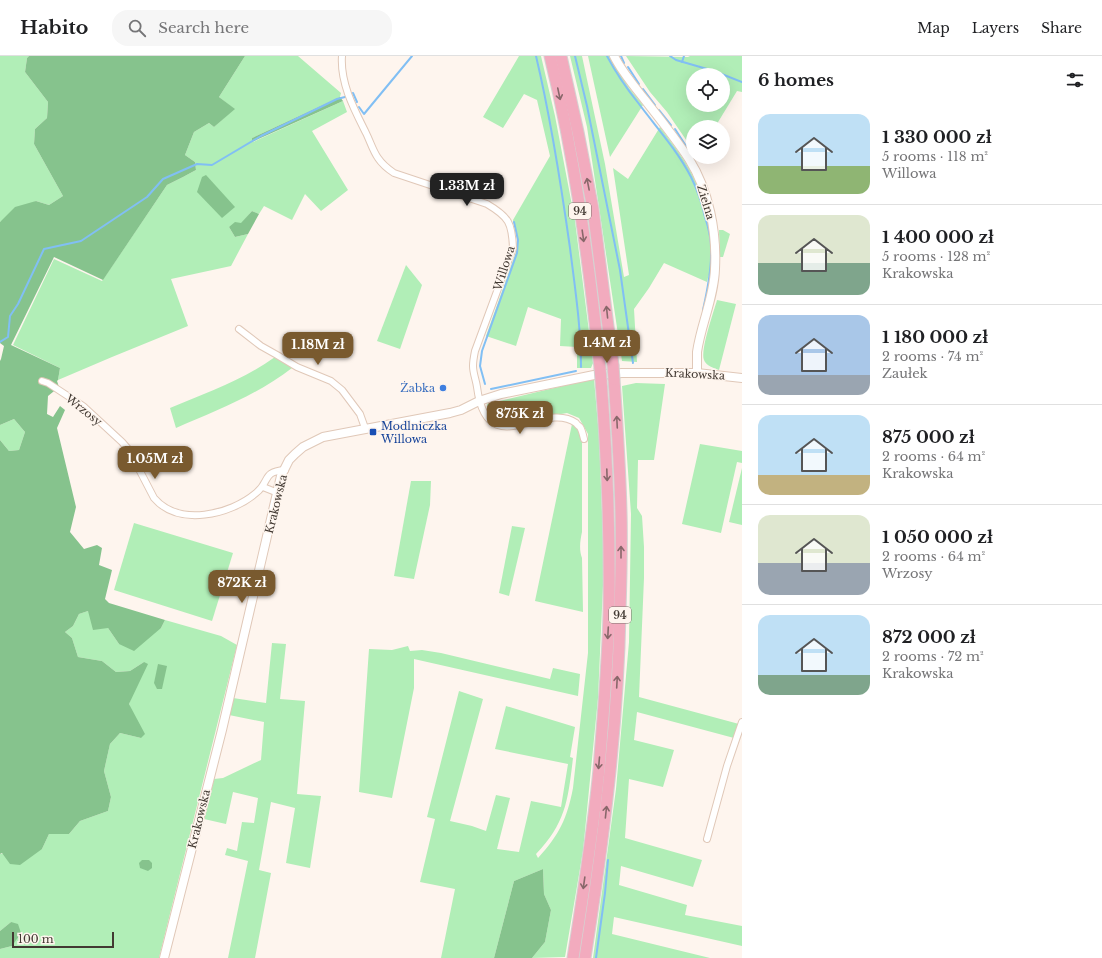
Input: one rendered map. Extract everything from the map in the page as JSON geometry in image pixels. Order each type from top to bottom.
[{"type":"highway","name":"94","points":[[550,56],[573,162],[594,313],[606,440],[609,549],[606,663],[599,771],[573,958]]},
{"type":"highway","name":"94","points":[[561,56],[593,209],[613,365],[621,512],[620,613],[612,760],[602,850],[585,958]]},
{"type":"street","name":"Willowa","points":[[342,56],[341,67],[345,85],[354,109],[378,158],[384,166],[394,173],[487,204],[501,212],[508,220],[512,233],[513,248],[475,351],[473,367],[478,401]]},
{"type":"street","name":"Zielna","points":[[614,56],[626,77],[689,159],[708,202],[716,251],[715,271],[711,299],[697,352],[697,373]]},
{"type":"street","points":[[239,329],[262,346],[297,367],[331,381],[342,390],[360,414],[365,428]]},
{"type":"street","name":"Krakowska","points":[[164,958],[222,730],[281,476],[289,460],[294,454],[312,442],[323,437],[450,413],[461,410],[478,401],[501,394],[594,375],[622,373],[697,373],[742,378]]},
{"type":"street","name":"Wrzosy","points":[[42,381],[48,383],[83,406],[122,442],[129,450],[154,498],[159,504],[169,510],[197,515],[222,512],[237,506],[263,487],[267,476],[270,473],[273,471],[284,470]]},
{"type":"street","points":[[478,401],[490,421],[495,424],[508,427],[554,417],[564,418],[572,421],[580,427],[584,439]]},
{"type":"street","points":[[263,487],[278,493]]},
{"type":"street","points":[[707,839],[727,766],[742,722]]},
{"type":"green space","points":[[0,56],[29,56],[27,58],[25,72],[48,102],[47,118],[35,129],[34,144],[63,196],[49,205],[36,201],[0,222]]},
{"type":"green space","points":[[29,56],[245,56],[219,97],[235,109],[214,127],[209,123],[194,132],[185,155],[195,162],[196,170],[167,185],[103,280],[54,257],[11,345],[60,368],[57,381],[59,387],[48,396],[47,414],[53,417],[60,406],[65,410],[57,428],[76,507],[70,532],[84,549],[97,545],[102,548],[99,565],[112,570],[105,599],[109,603],[165,620],[161,628],[134,651],[119,644],[108,628],[93,630],[88,611],[79,614],[73,626],[65,632],[72,638],[78,657],[102,661],[116,672],[130,671],[144,662],[148,664],[129,704],[145,734],[141,738],[120,733],[110,744],[104,771],[111,797],[108,811],[80,821],[69,834],[49,834],[42,849],[20,865],[10,864],[2,853],[0,854],[0,440],[9,451],[19,450],[25,432],[14,419],[0,425],[0,361],[4,346],[0,343],[0,222],[15,207],[36,201],[49,205],[63,196],[34,144],[35,129],[47,118],[48,102],[25,72],[27,58]]},
{"type":"green space","points":[[245,56],[298,56],[341,93],[340,97],[252,138],[253,142],[343,101],[347,112],[312,131],[348,190],[321,211],[305,194],[292,220],[264,206],[259,214],[252,211],[241,224],[229,227],[235,237],[248,234],[231,266],[171,279],[188,326],[58,380],[60,368],[13,345],[54,259],[102,281],[167,185],[196,170],[195,162],[185,155],[194,132],[209,123],[214,127],[234,109],[219,97]]},
{"type":"green space","points":[[519,56],[541,56],[555,116],[575,221],[593,363],[591,368],[577,368],[577,347],[560,346],[561,319],[528,307],[516,346],[486,336],[516,252],[517,239],[513,220],[550,156],[537,100],[524,94],[503,128],[483,117]]},
{"type":"green space","points":[[570,56],[582,56],[605,164],[624,277],[629,275],[613,168],[628,179],[660,127],[679,153],[691,173],[703,198],[710,224],[713,251],[712,264],[707,282],[664,263],[634,309],[637,362],[622,361],[587,127]]},
{"type":"green space","points":[[588,56],[609,56],[629,88],[643,105],[610,157]]},
{"type":"green space","points":[[626,56],[742,56],[742,92],[737,91],[730,102],[730,68],[686,68],[686,112],[724,112],[719,120],[686,120],[686,140],[667,112],[650,92]]},
{"type":"green space","points":[[340,97],[343,101],[252,142],[252,138]]},
{"type":"green space","points":[[206,175],[235,207],[222,218],[197,192],[202,177]]},
{"type":"green space","points":[[252,211],[259,214],[248,234],[235,237],[229,227],[235,222],[241,223]]},
{"type":"green space","points":[[719,230],[723,230],[730,234],[723,257],[720,257]]},
{"type":"green space","points":[[406,265],[422,285],[400,349],[377,341]]},
{"type":"green space","points":[[717,300],[736,304],[719,370],[706,364],[703,355]]},
{"type":"green space","points":[[275,357],[292,368],[279,378],[221,409],[176,428],[170,408],[250,373]]},
{"type":"green space","points":[[594,379],[599,436],[604,563],[598,698],[583,851],[565,957],[532,958],[545,942],[551,910],[544,894],[543,869],[514,881],[494,958],[441,958],[455,889],[420,882],[435,819],[427,817],[459,691],[483,699],[450,821],[486,831],[496,795],[510,798],[497,849],[519,852],[531,801],[561,807],[568,764],[495,749],[506,706],[575,727],[570,757],[573,758],[564,810],[554,832],[536,854],[538,858],[557,834],[565,818],[571,799],[588,653],[588,434],[579,418],[567,413],[514,422],[498,420],[489,412],[487,404]]},
{"type":"green space","points":[[636,383],[665,384],[654,460],[638,460],[637,508],[642,516],[644,547],[639,697],[739,724],[734,738],[637,712],[634,740],[674,750],[663,787],[629,779],[625,838],[702,860],[693,887],[621,866],[619,885],[687,905],[685,915],[742,926],[742,946],[614,917],[612,934],[710,958],[593,958],[616,789],[629,642],[631,514],[622,386]]},
{"type":"green space","points":[[14,419],[25,432],[19,450],[9,451],[0,440],[0,425]]},
{"type":"green space","points":[[572,424],[580,432],[582,442],[582,532],[580,552],[582,558],[583,612],[535,601]]},
{"type":"green space","points":[[700,444],[742,451],[742,463],[737,462],[721,533],[682,524]]},
{"type":"green space","points":[[742,468],[742,525],[729,522]]},
{"type":"green space","points":[[411,481],[431,481],[430,505],[414,579],[394,576]]},
{"type":"green space","points":[[134,523],[233,553],[212,621],[114,590]]},
{"type":"green space","points":[[512,526],[525,528],[509,596],[499,593]]},
{"type":"green space","points":[[88,611],[108,628],[119,644],[161,628],[165,620],[221,636],[237,645],[159,958],[0,958],[0,949],[12,946],[11,922],[0,931],[0,854],[42,849],[49,834],[69,834],[80,821],[108,811],[111,797],[104,771],[110,744],[120,733],[141,738],[129,704],[144,662],[130,671],[116,672],[102,661],[78,657],[72,638],[65,632],[73,626],[79,614]]},
{"type":"green space","points":[[272,643],[286,644],[280,699],[305,701],[297,794],[321,796],[310,868],[286,863],[295,808],[271,802],[259,870],[271,873],[255,958],[228,958],[248,861],[225,855],[227,848],[237,851],[242,822],[254,823],[258,798],[233,792],[226,824],[204,819],[214,779],[223,778],[261,760],[264,722],[229,715],[233,698],[266,703]]},
{"type":"green space","points":[[408,646],[410,651],[422,650],[441,653],[550,679],[553,668],[580,674],[578,696],[414,659],[414,688],[392,798],[359,792],[369,649],[392,650]]},
{"type":"green space","points":[[158,664],[167,666],[162,689],[157,689],[154,683]]},
{"type":"green space","points":[[142,860],[149,860],[152,863],[152,868],[148,871],[140,868],[139,863]]},
{"type":"green space","points":[[543,869],[544,894],[551,910],[545,942],[532,958],[494,958],[514,881]]},
{"type":"green space","points":[[11,922],[18,924],[21,933],[12,946],[0,949],[0,931]]},
{"type":"waterway","points":[[359,107],[364,114],[412,56]]},
{"type":"waterway","points":[[536,56],[551,128],[567,224],[580,337],[581,367]]},
{"type":"waterway","points":[[575,56],[587,106],[620,270],[633,363]]},
{"type":"waterway","points":[[607,56],[626,87],[680,158],[697,191],[708,226],[711,246],[710,276],[703,310]]},
{"type":"waterway","points":[[621,56],[624,63]]},
{"type":"waterway","points":[[670,56],[676,60],[714,71],[742,82]]},
{"type":"waterway","points":[[682,62],[684,56]]},
{"type":"waterway","points":[[628,67],[639,84]]},
{"type":"waterway","points":[[643,89],[655,105]]},
{"type":"waterway","points":[[353,93],[357,102]]},
{"type":"waterway","points":[[0,342],[8,337],[10,316],[18,304],[44,249],[81,241],[147,197],[163,179],[197,164],[212,165],[261,136],[337,99],[345,97]]},
{"type":"waterway","points":[[659,110],[671,125]]},
{"type":"waterway","points":[[675,129],[686,146]]},
{"type":"waterway","points":[[485,384],[480,366],[482,351],[517,253],[518,240],[514,222]]},
{"type":"waterway","points":[[491,389],[576,371]]},
{"type":"waterway","points":[[596,958],[608,860]]},
{"type":"place","name":"Żabka","points":[[443,388]]},
{"type":"place","name":"Modlniczka Willowa","points":[[373,432]]}]
